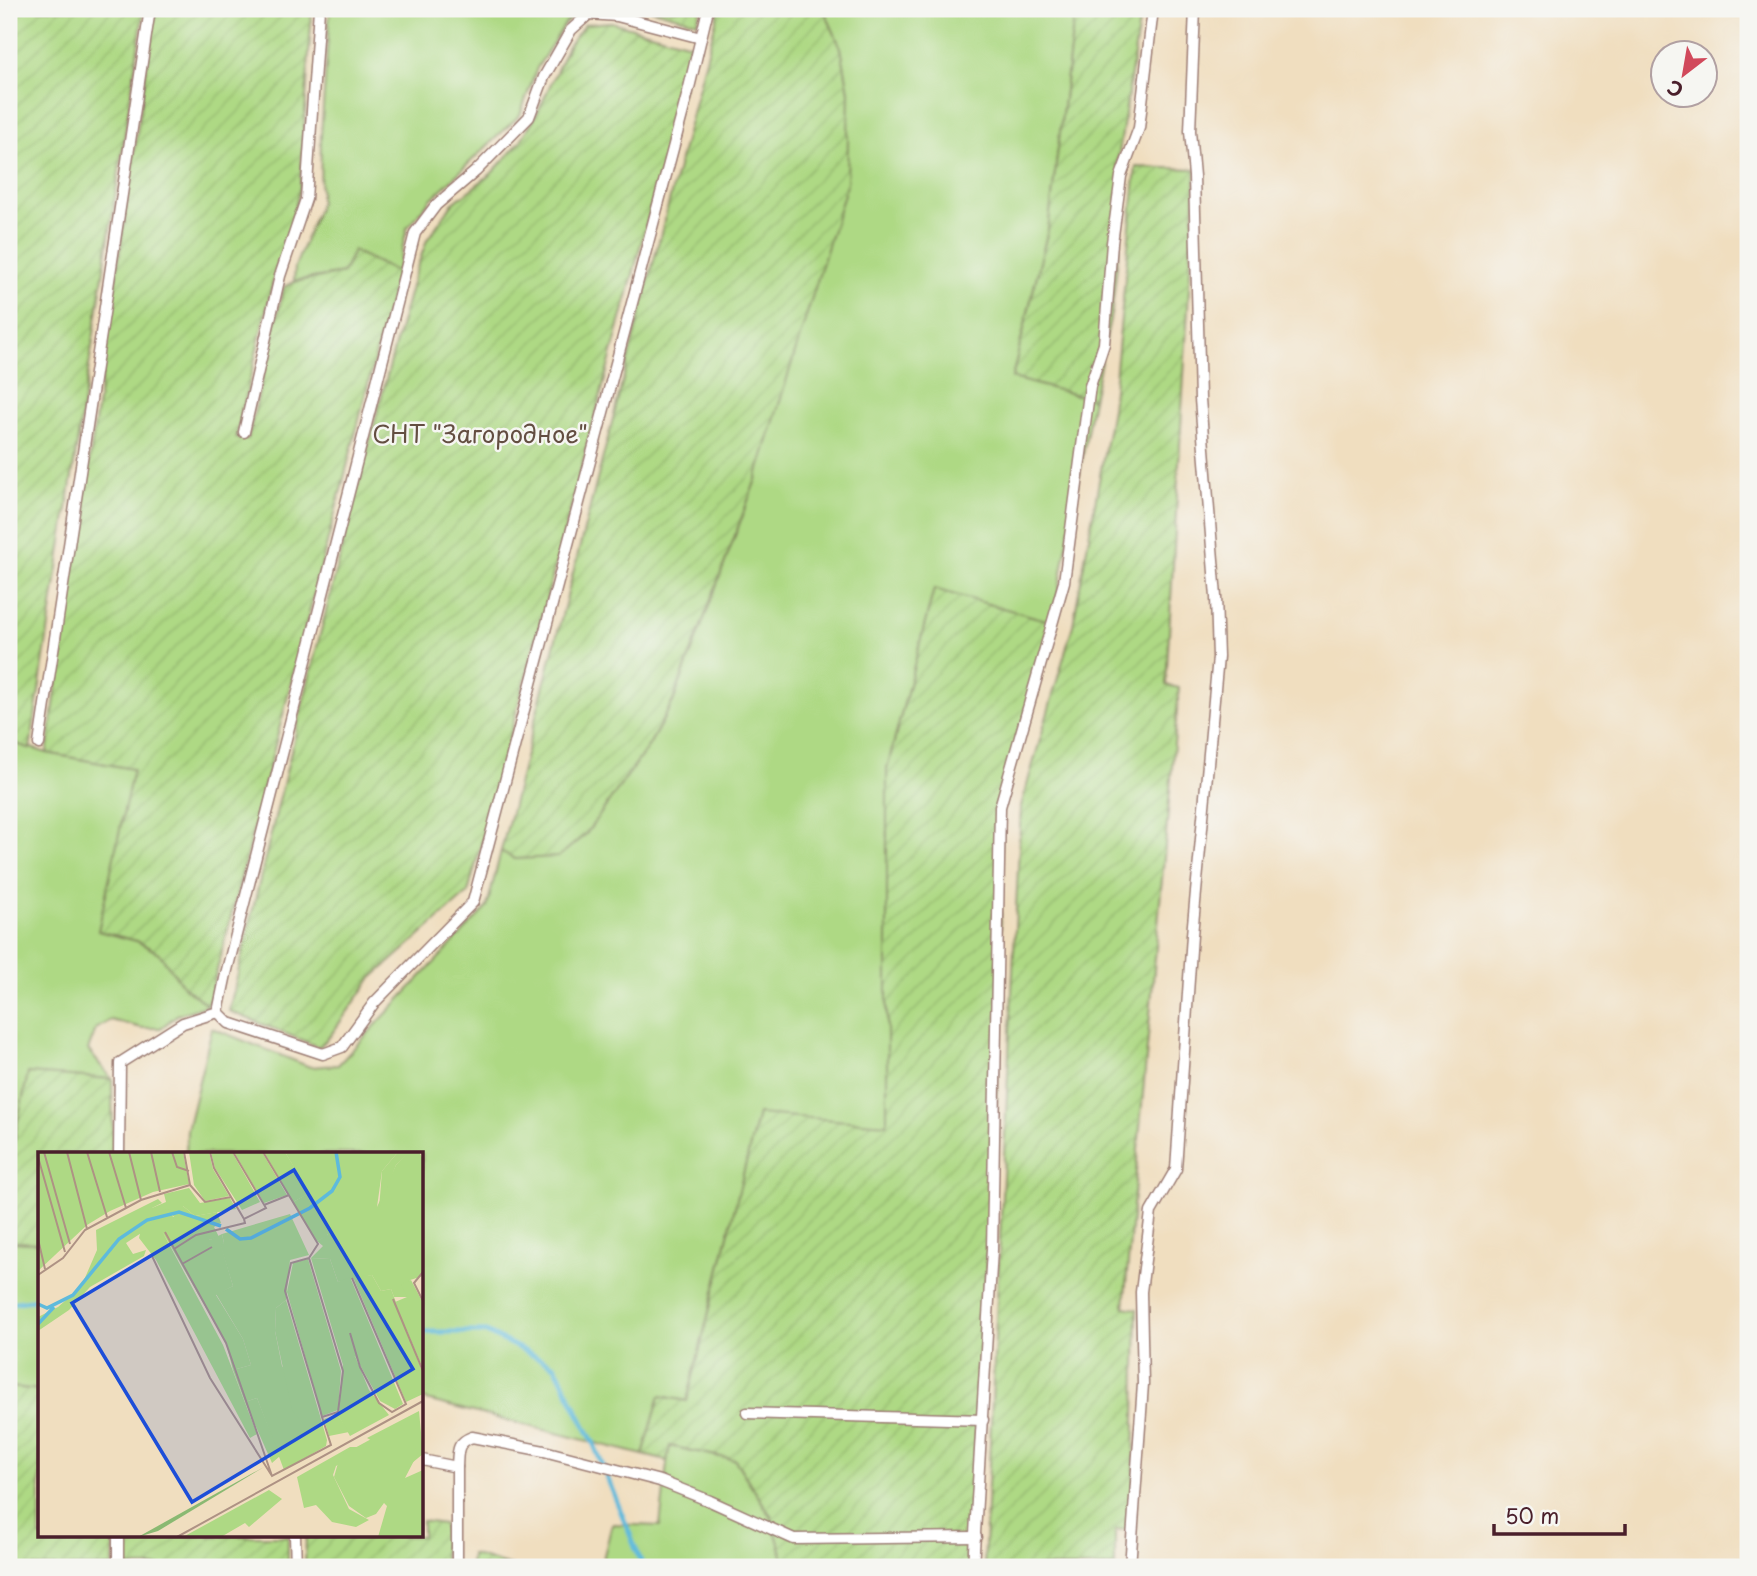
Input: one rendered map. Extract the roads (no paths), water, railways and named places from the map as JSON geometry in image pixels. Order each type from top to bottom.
[{"type":"lane","points":[[39,744],[150,9]]},
{"type":"lane","points":[[244,432],[280,276],[306,199],[319,9]]},
{"type":"lane","points":[[218,1012],[229,1023],[323,1054],[342,1047],[374,1003],[473,902],[708,9]]},
{"type":"lane","points":[[973,1567],[992,1250],[1000,807],[1064,582],[1090,386],[1104,344],[1112,243],[1121,176],[1139,128],[1153,9]]},
{"type":"lane","points":[[1130,1567],[1143,1384],[1141,1292],[1151,1212],[1176,1170],[1192,935],[1218,657],[1216,597],[1200,399],[1194,176],[1189,131],[1195,9]]},
{"type":"lane","points":[[218,1012],[415,233],[436,205],[477,171],[529,117],[544,77],[571,30],[589,14],[617,16],[701,38]]},
{"type":"lane","points":[[119,1152],[120,1063],[183,1023],[218,1012]]},
{"type":"lane","points":[[747,1413],[983,1420]]},
{"type":"lane","points":[[457,1567],[459,1446],[462,1441],[472,1437],[544,1451],[660,1482],[794,1539],[976,1537]]},
{"type":"lane","points":[[424,1460],[457,1467]]},
{"type":"lane","points":[[118,1538],[118,1567]]},
{"type":"lane","points":[[295,1538],[296,1567]]},
{"type":"waterway","points":[[9,1303],[38,1299]]},
{"type":"waterway","points":[[424,1332],[486,1332],[555,1366],[593,1442],[643,1567]]},
{"type":"park label","name":"СНТ \"Загородное\"","points":[[480,435]]}]
